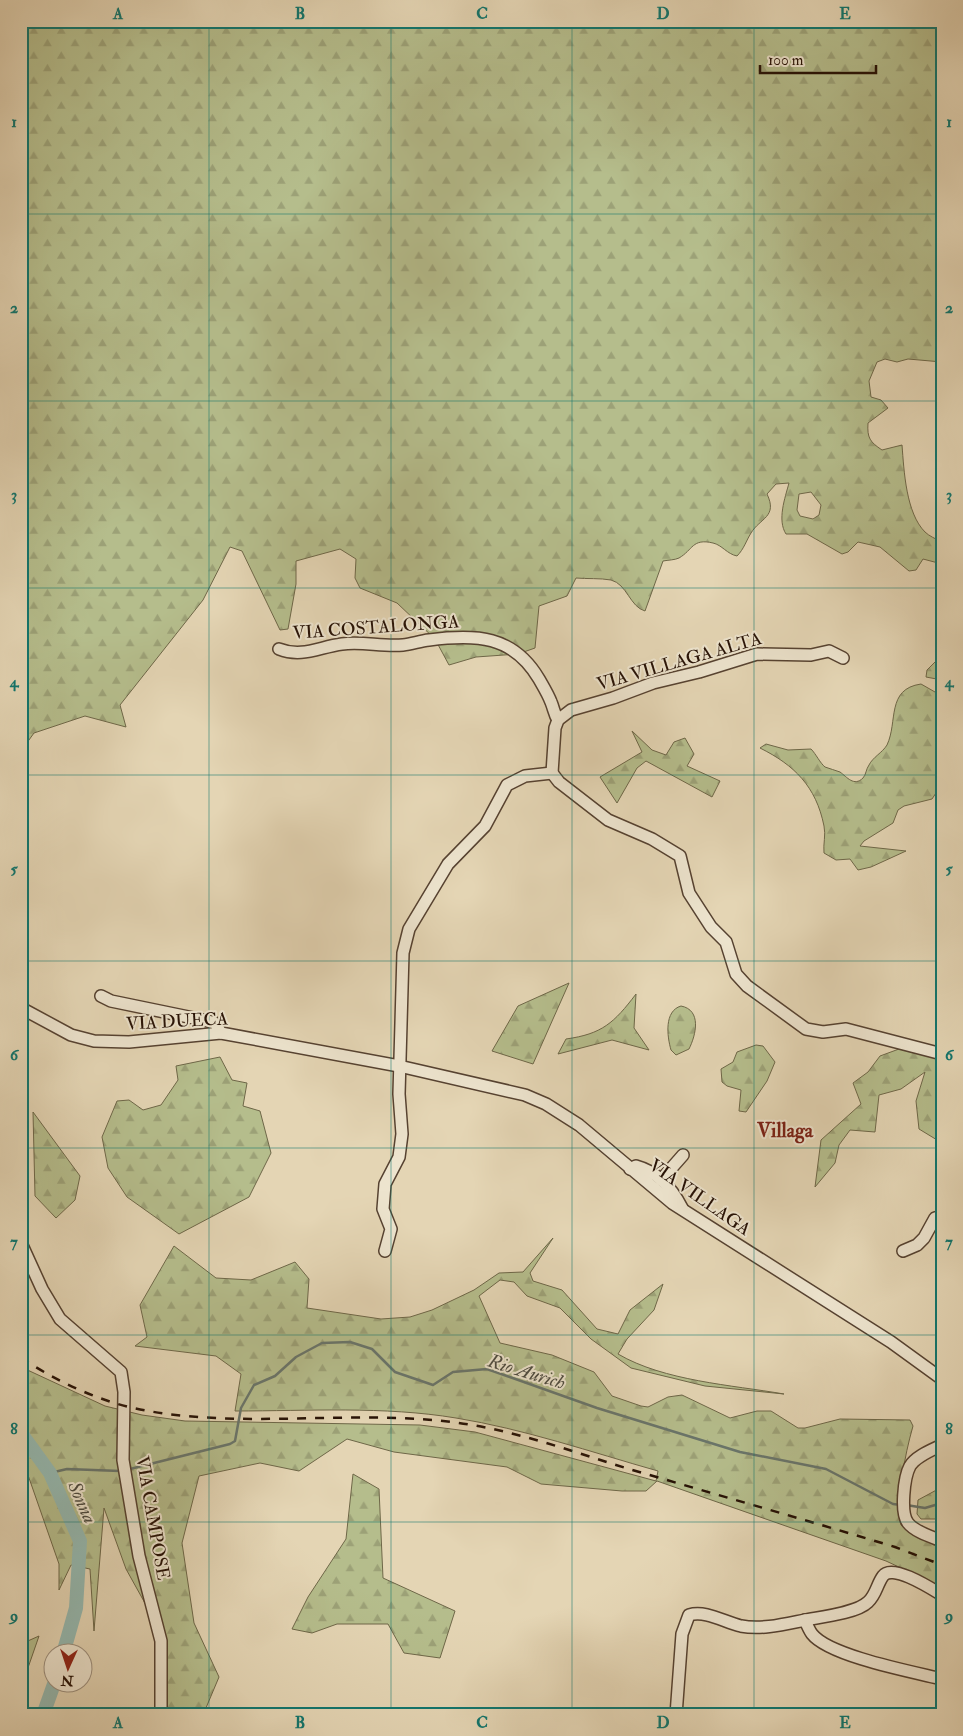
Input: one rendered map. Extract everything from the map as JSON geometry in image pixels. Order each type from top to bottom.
[{"type":"street","name":"VIA COSTALONGA","points":[[279,649],[291,654],[309,653],[326,646],[353,642],[403,645],[457,637],[490,638],[513,648],[537,677],[558,720]]},
{"type":"street","name":"VIA VILLAGA ALTA","points":[[558,720],[563,715],[577,708],[613,698],[654,683],[699,672],[757,654],[811,655],[829,651],[843,658]]},
{"type":"street","points":[[558,720],[552,773],[559,782],[608,820],[652,839],[680,856],[688,893],[712,927],[726,942],[736,974],[747,986],[806,1029],[823,1032],[846,1029],[942,1054]]},
{"type":"street","points":[[384,1251],[392,1229],[383,1209],[385,1184],[399,1157],[402,1134],[399,1066],[403,953],[409,929],[448,864],[485,826],[507,785],[525,776],[552,773]]},
{"type":"street","points":[[101,996],[111,1001],[215,1023],[222,1033]]},
{"type":"street","name":"VIA DUECA","points":[[21,1008],[71,1035],[94,1041],[129,1042],[222,1033],[399,1066]]},
{"type":"street","name":"VIA VILLAGA","points":[[399,1066],[525,1095],[546,1104],[579,1125],[682,1210],[890,1342],[942,1379]]},
{"type":"street","points":[[661,1180],[683,1155]]},
{"type":"street","points":[[630,1169],[636,1166],[646,1169],[661,1180],[675,1195],[682,1210]]},
{"type":"street","points":[[903,1251],[917,1245],[936,1218],[942,1217]]},
{"type":"street","name":"VIA CAMPOSE","points":[[21,1243],[42,1289],[60,1319],[121,1372],[124,1392],[123,1460],[139,1556],[161,1641],[161,1715]]},
{"type":"street","points":[[942,1445],[917,1459],[910,1466],[903,1512],[908,1523],[942,1541]]},
{"type":"street","points":[[676,1715],[682,1634],[689,1615],[698,1612],[740,1626],[755,1627],[804,1620],[852,1610],[867,1603],[884,1574],[889,1572],[906,1576],[942,1595]]},
{"type":"street","points":[[804,1620],[813,1635],[831,1646],[875,1664],[942,1679]]},
{"type":"green space","points":[[21,21],[942,21],[942,362],[908,359],[897,362],[885,359],[877,362],[869,381],[871,397],[881,400],[888,408],[868,423],[868,428],[870,439],[882,450],[902,445],[905,479],[910,503],[919,524],[925,532],[942,542],[942,564],[923,559],[916,570],[909,571],[880,547],[858,542],[848,552],[842,554],[807,534],[786,534],[783,528],[782,516],[789,483],[776,484],[767,494],[770,502],[769,512],[751,533],[737,556],[716,544],[701,542],[697,543],[679,558],[663,561],[645,611],[636,605],[616,582],[607,579],[576,578],[567,596],[539,606],[535,648],[518,654],[476,657],[449,665],[435,639],[397,603],[360,588],[355,578],[356,559],[340,549],[296,561],[296,584],[288,629],[280,630],[242,551],[230,547],[203,600],[120,705],[126,727],[85,716],[34,733],[21,751]],"holes":[[[811,492],[821,505],[819,515],[813,519],[800,516],[797,510],[799,494]]]},
{"type":"green space","points":[[942,655],[942,680],[926,677],[927,670]]},
{"type":"green space","points":[[921,684],[942,696],[942,784],[932,799],[904,806],[898,810],[893,823],[864,841],[860,846],[906,851],[871,867],[858,870],[850,859],[836,860],[824,853],[824,826],[815,799],[809,788],[793,770],[760,748],[766,744],[788,750],[811,749],[825,767],[840,772],[854,781],[860,781],[871,762],[887,745],[895,708],[902,692],[910,687]]},
{"type":"green space","points":[[632,731],[652,750],[666,755],[674,742],[685,738],[694,754],[687,766],[720,781],[712,797],[646,761],[637,768],[617,803],[600,777],[642,752]]},
{"type":"green space","points":[[569,983],[533,1064],[492,1051],[518,1006]]},
{"type":"green space","points":[[636,994],[634,1028],[649,1050],[612,1040],[558,1054],[566,1039],[589,1034],[614,1020]]},
{"type":"green space","points":[[681,1006],[688,1008],[692,1012],[696,1024],[694,1037],[689,1049],[676,1055],[671,1050],[668,1038],[668,1025],[672,1013]]},
{"type":"green space","points":[[756,1045],[763,1046],[775,1062],[767,1081],[746,1112],[739,1111],[741,1090],[727,1086],[722,1082],[721,1069],[733,1062],[737,1052]]},
{"type":"green space","points":[[899,1049],[942,1058],[942,1143],[919,1129],[916,1101],[925,1072],[901,1089],[879,1095],[875,1132],[850,1130],[839,1145],[835,1163],[815,1187],[821,1140],[861,1104],[853,1083],[868,1072],[880,1056]]},
{"type":"green space","points":[[220,1057],[232,1080],[247,1083],[243,1106],[260,1111],[271,1153],[249,1197],[179,1234],[127,1197],[108,1168],[102,1137],[117,1101],[129,1100],[143,1110],[161,1105],[178,1080],[176,1066]]},
{"type":"green space","points":[[33,1112],[80,1176],[75,1200],[56,1218],[35,1196]]},
{"type":"green space","points":[[553,1238],[530,1273],[533,1281],[562,1290],[597,1329],[618,1334],[630,1310],[663,1284],[654,1310],[627,1339],[618,1354],[636,1363],[677,1376],[721,1385],[784,1394],[705,1386],[631,1368],[591,1339],[560,1308],[527,1296],[514,1282],[500,1280],[479,1296],[500,1343],[552,1355],[594,1372],[612,1396],[641,1406],[648,1407],[668,1397],[682,1395],[730,1418],[757,1411],[771,1411],[798,1428],[840,1419],[910,1420],[913,1426],[903,1475],[900,1500],[901,1525],[942,1545],[942,1587],[886,1561],[657,1481],[646,1491],[622,1491],[541,1484],[507,1467],[394,1452],[347,1439],[299,1471],[260,1463],[199,1476],[182,1543],[194,1623],[219,1677],[203,1715],[161,1715],[166,1641],[126,1569],[104,1508],[94,1631],[90,1569],[71,1565],[59,1590],[59,1564],[21,1455],[21,1367],[105,1406],[142,1415],[185,1421],[420,1425],[475,1432],[656,1481],[658,1471],[532,1435],[456,1418],[429,1414],[374,1411],[235,1411],[241,1374],[216,1356],[135,1346],[147,1337],[140,1305],[174,1246],[216,1278],[251,1280],[295,1262],[309,1279],[307,1308],[381,1319],[410,1317],[432,1310],[474,1290],[499,1273],[523,1272]]},
{"type":"green space","points":[[353,1474],[379,1489],[383,1578],[455,1611],[440,1658],[404,1653],[388,1624],[337,1624],[312,1633],[292,1629],[308,1597],[346,1539]]},
{"type":"green space","points":[[942,1487],[942,1519],[921,1519],[917,1514],[918,1500]]},
{"type":"green space","points":[[39,1636],[21,1688],[21,1644]]},
{"type":"waterway","name":"Rio Aurich","points":[[130,1469],[230,1444],[235,1441],[241,1408],[254,1385],[275,1376],[296,1357],[322,1343],[350,1342],[372,1349],[395,1372],[433,1385],[453,1372],[487,1369],[597,1408],[740,1452],[826,1469],[893,1504],[901,1505]]},
{"type":"waterway","name":"Sonna","points":[[21,1433],[50,1473],[80,1541],[76,1608],[66,1644]]},
{"type":"waterway","name":"Rio Aurich","points":[[50,1473],[67,1469],[120,1471]]},
{"type":"waterway","name":"Rio Aurich","points":[[906,1505],[925,1508],[942,1503]]},
{"type":"waterway","name":"Sonna","points":[[43,1715],[50,1694]]},
{"type":"railway","points":[[21,1358],[47,1374],[89,1394],[133,1408],[175,1415],[260,1419],[387,1418],[430,1420],[472,1425],[512,1433],[895,1547],[942,1565]]},
{"type":"district","name":"Villaga","points":[[785,1130]]}]
